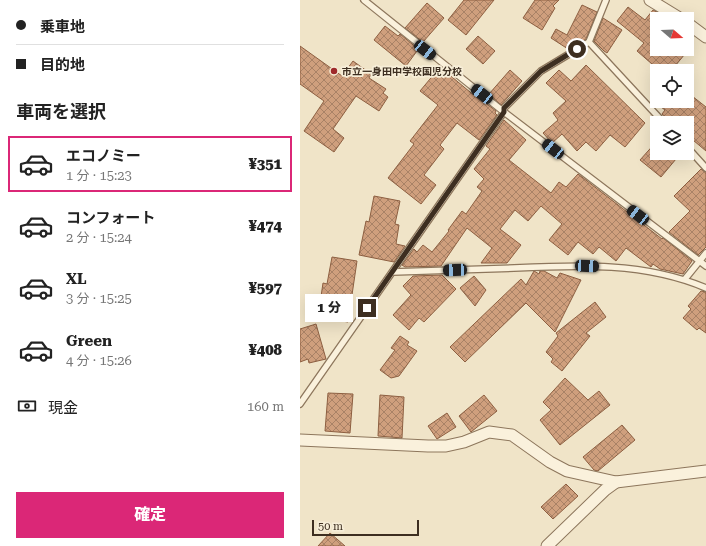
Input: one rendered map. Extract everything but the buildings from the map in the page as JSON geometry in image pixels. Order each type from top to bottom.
[{"type":"street","points":[[650,0],[670,12]]},
{"type":"street","points":[[694,28],[706,37]]},
{"type":"street","points":[[300,440],[446,446],[464,442],[489,432],[512,435],[550,462],[566,471],[616,482],[706,471]]},
{"type":"street","points":[[547,546],[605,490],[616,482]]},
{"type":"lane","points":[[364,0],[504,112],[706,266]]},
{"type":"lane","points":[[300,404],[504,112],[504,108],[541,71],[589,42],[606,0]]},
{"type":"lane","points":[[589,42],[658,116]]},
{"type":"lane","points":[[694,155],[706,168]]},
{"type":"lane","points":[[685,279],[706,253]]},
{"type":"lane","points":[[393,272],[587,266],[631,268],[685,279],[706,288]]},
{"type":"place","name":"市立一身田中学校国児分校","points":[[334,71]]},
{"type":"route","points":[[367,308],[504,112],[504,108],[541,71],[577,49]]}]
